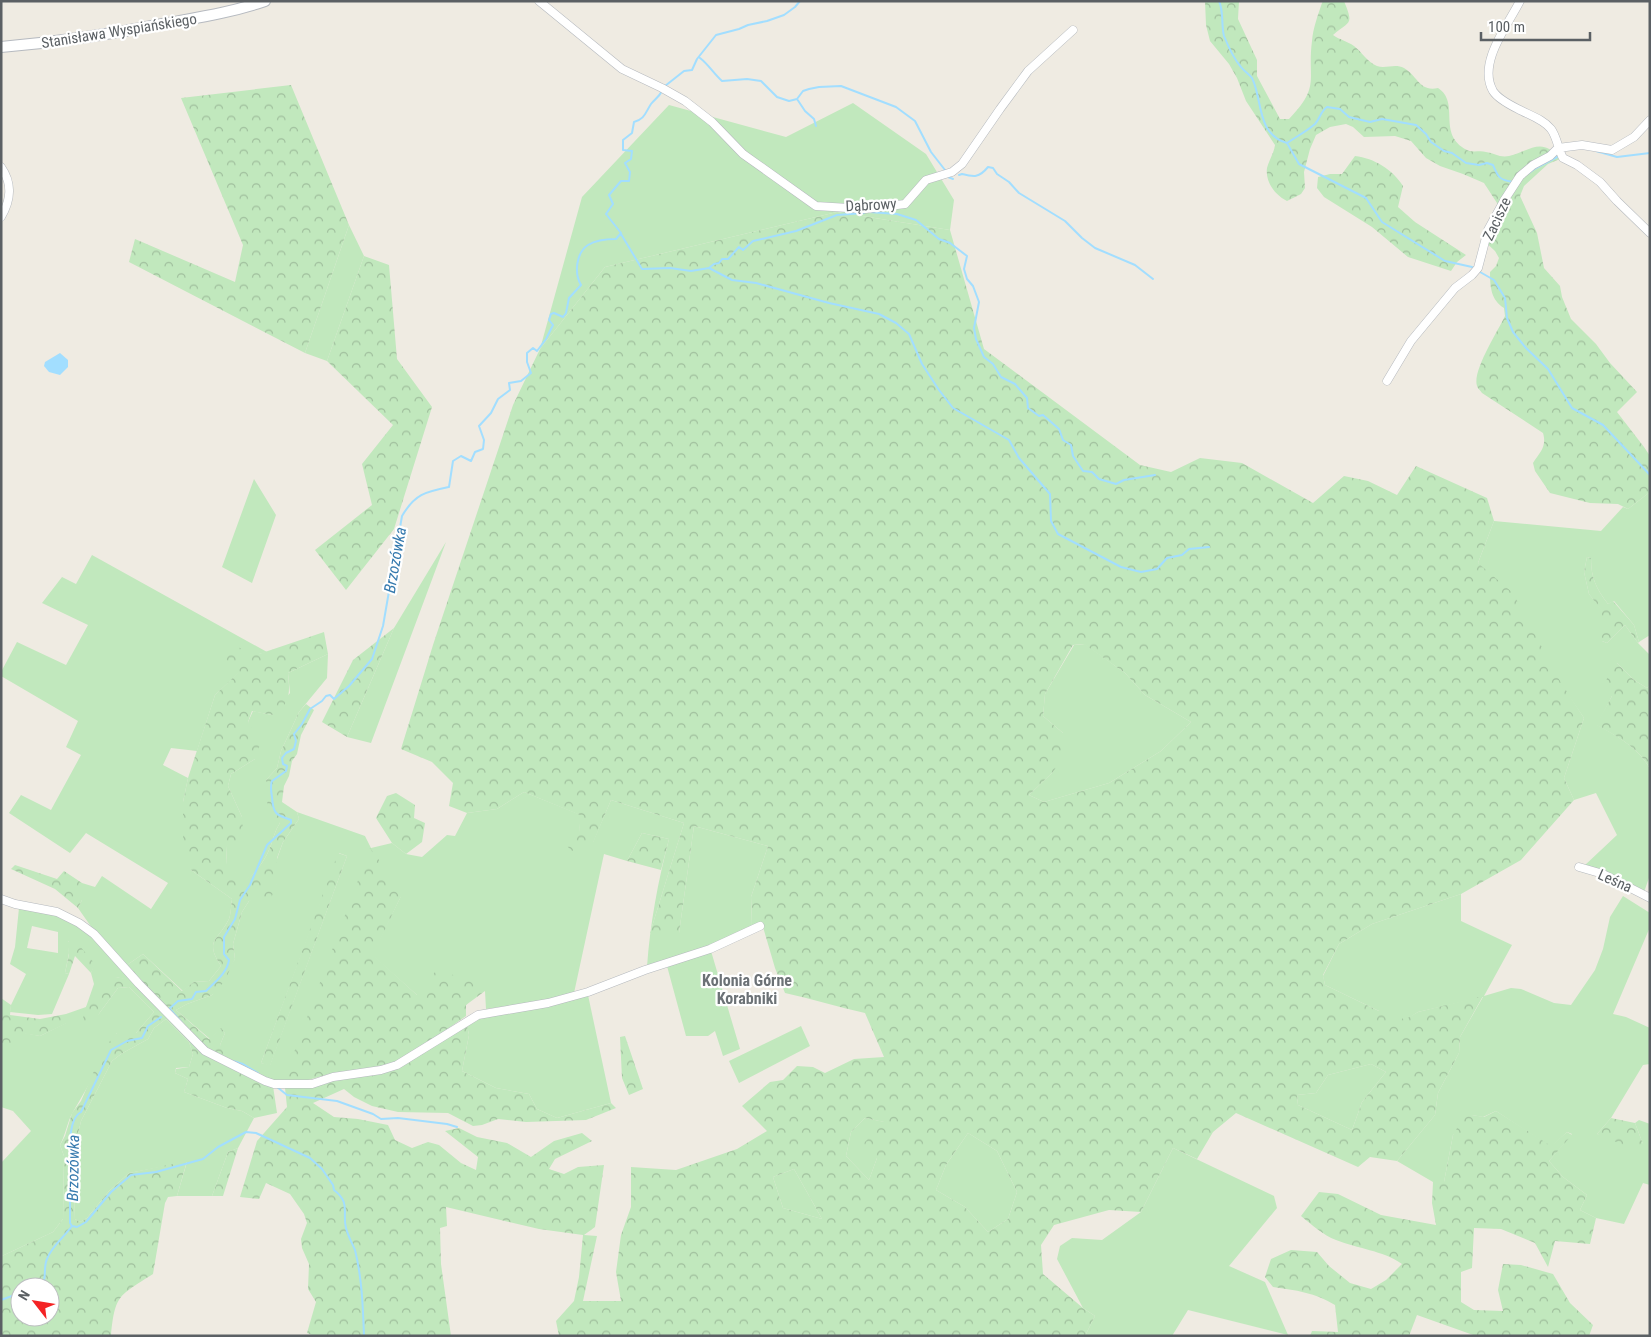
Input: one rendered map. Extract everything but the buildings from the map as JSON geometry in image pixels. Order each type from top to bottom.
[{"type":"street","name":"Stanisława Wyspiańskiego","points":[[1,47],[39,44],[121,32],[229,12],[265,1]]},
{"type":"street","name":"Dąbrowy","points":[[539,1],[622,69],[685,101],[712,122],[743,154],[816,206],[865,209],[905,204],[926,180],[952,172],[962,164],[1028,71],[1073,30]]},
{"type":"street","points":[[1520,1],[1496,43],[1491,60],[1490,84],[1494,92],[1502,99],[1549,127],[1554,134],[1562,158],[1577,165],[1600,182],[1650,233]]},
{"type":"street","name":"Zacisze","points":[[1387,381],[1412,341],[1455,288],[1478,268],[1488,230],[1520,176],[1533,165],[1550,156],[1558,148],[1582,145],[1612,150],[1634,137],[1650,120]]},
{"type":"street","points":[[1,167],[9,182],[10,197],[1,217]]},
{"type":"street","name":"Leśna","points":[[1579,867],[1603,874],[1650,898]]},
{"type":"street","points":[[1,899],[15,904],[57,912],[79,922],[94,934],[139,984],[205,1051],[265,1081],[274,1084],[297,1085],[312,1084],[333,1077],[381,1070],[397,1065],[478,1015],[548,1004],[588,992],[704,951],[760,926]]},
{"type":"green space","points":[[1205,1],[1239,1],[1238,19],[1257,60],[1257,76],[1280,119],[1289,119],[1299,108],[1309,90],[1313,36],[1323,1],[1344,1],[1349,15],[1349,22],[1333,35],[1354,46],[1373,64],[1380,67],[1394,66],[1404,68],[1423,86],[1432,89],[1438,88],[1445,94],[1453,136],[1467,150],[1484,151],[1503,156],[1509,156],[1536,147],[1547,148],[1554,152],[1560,159],[1548,164],[1524,186],[1520,196],[1537,233],[1544,268],[1560,286],[1562,297],[1571,319],[1596,344],[1610,363],[1637,392],[1617,412],[1650,456],[1650,492],[1628,509],[1618,504],[1590,503],[1550,493],[1535,471],[1533,463],[1543,446],[1543,433],[1482,393],[1477,387],[1478,371],[1486,351],[1505,316],[1504,308],[1496,301],[1490,283],[1490,272],[1496,266],[1499,258],[1495,251],[1483,240],[1497,211],[1497,203],[1484,183],[1440,166],[1426,158],[1411,141],[1395,136],[1364,137],[1353,127],[1346,124],[1330,127],[1316,135],[1304,172],[1305,188],[1301,194],[1287,201],[1275,192],[1269,183],[1267,168],[1275,145],[1246,101],[1229,64],[1210,41],[1206,25]]},
{"type":"green space","points":[[291,85],[349,225],[305,353],[129,262],[135,239],[235,282],[243,245],[181,98]]},
{"type":"green space","points":[[853,103],[926,154],[954,200],[950,230],[837,212],[605,267],[540,349],[582,197],[669,105],[786,137]]},
{"type":"green space","points":[[1355,156],[1376,162],[1394,175],[1403,186],[1398,207],[1415,222],[1466,255],[1457,262],[1451,271],[1408,257],[1372,227],[1324,197],[1317,188],[1318,177],[1342,174]]},
{"type":"green space","points":[[837,212],[950,230],[984,349],[1140,465],[1171,472],[1200,458],[1242,463],[1313,503],[1344,476],[1368,481],[1397,495],[1416,466],[1487,498],[1494,521],[1478,563],[1513,593],[1560,681],[1584,718],[1564,778],[1574,800],[1521,860],[1461,894],[1372,924],[1339,944],[1323,975],[1325,985],[1379,1011],[1395,1011],[1404,1020],[1418,1012],[1483,996],[1460,1037],[1459,1053],[1438,1093],[1435,1115],[1397,1161],[1370,1157],[1358,1167],[1236,1113],[1213,1132],[1197,1159],[1173,1148],[1141,1212],[1109,1210],[1054,1225],[1041,1245],[1043,1274],[1095,1316],[1085,1336],[559,1336],[556,1321],[574,1301],[579,1277],[583,1235],[539,1229],[446,1207],[447,1226],[440,1228],[441,1264],[451,1336],[314,1336],[307,1333],[316,1302],[308,1289],[309,1264],[302,1248],[301,1239],[307,1223],[304,1214],[290,1194],[266,1183],[259,1199],[240,1197],[257,1141],[287,1107],[285,1088],[397,1068],[467,1025],[469,1035],[462,1071],[496,1088],[529,1094],[537,1109],[557,1118],[611,1103],[616,1108],[586,1120],[526,1122],[498,1119],[473,1126],[448,1113],[398,1112],[372,1106],[354,1097],[344,1089],[313,1103],[334,1117],[358,1119],[388,1125],[395,1140],[412,1148],[428,1142],[439,1145],[461,1163],[476,1170],[478,1157],[445,1131],[459,1128],[477,1137],[507,1143],[531,1157],[554,1141],[582,1133],[592,1141],[555,1159],[549,1169],[564,1174],[578,1167],[604,1165],[595,1227],[584,1235],[597,1236],[583,1301],[621,1301],[616,1272],[621,1235],[631,1207],[631,1167],[676,1170],[737,1149],[767,1131],[742,1106],[770,1082],[783,1080],[797,1066],[813,1067],[825,1073],[854,1059],[884,1057],[865,1013],[785,993],[775,968],[763,927],[752,926],[751,897],[768,846],[694,826],[679,933],[650,933],[684,823],[611,800],[593,843],[583,842],[572,851],[563,842],[579,832],[580,815],[524,792],[497,809],[467,813],[449,806],[453,783],[432,762],[401,749],[433,645],[513,405],[540,349],[605,267]],"holes":[[[1084,644],[1125,673],[1145,695],[1191,722],[1161,751],[1109,783],[1044,802],[1029,795],[1053,772],[1063,756],[1063,733],[1043,716],[1045,694],[1073,645]],[[1371,1064],[1386,1072],[1362,1102],[1352,1130],[1298,1105],[1297,1095],[1316,1093],[1328,1075]],[[865,1118],[884,1122],[863,1144],[877,1158],[869,1180],[846,1156],[851,1132]],[[968,1133],[997,1151],[1017,1192],[1008,1219],[988,1232],[965,1207],[936,1190],[946,1165]],[[794,1169],[822,1219],[783,1208],[773,1177]]]},
{"type":"green space","points":[[349,225],[364,256],[327,361],[305,353]]},
{"type":"green space","points":[[364,256],[389,265],[397,359],[432,407],[394,529],[346,590],[315,550],[372,505],[362,464],[393,425],[327,361]]},
{"type":"green space","points":[[254,479],[276,515],[252,583],[222,567]]},
{"type":"green space","points":[[1650,492],[1650,635],[1639,642],[1634,625],[1614,601],[1608,604],[1595,582],[1591,558],[1587,557],[1584,572],[1589,594],[1602,610],[1602,641],[1607,643],[1625,625],[1638,643],[1650,655],[1650,685],[1647,688],[1634,680],[1617,663],[1612,696],[1597,725],[1620,738],[1634,749],[1650,769],[1650,875],[1644,892],[1584,866],[1617,835],[1596,793],[1574,800],[1564,778],[1584,718],[1478,563],[1494,521],[1601,531],[1623,507],[1628,509]]},
{"type":"green space","points":[[446,542],[371,743],[347,737],[394,628]]},
{"type":"green space","points":[[92,555],[267,652],[259,654],[215,695],[197,751],[171,748],[163,765],[188,778],[183,802],[191,870],[232,899],[229,919],[214,941],[213,946],[221,966],[209,981],[194,982],[183,991],[143,954],[127,965],[92,928],[78,908],[82,900],[82,883],[95,887],[102,876],[151,909],[168,883],[86,833],[70,853],[9,813],[21,795],[51,810],[81,755],[66,747],[78,721],[1,676],[1,672],[17,642],[66,665],[88,625],[42,603],[62,577],[76,584]]},
{"type":"green space","points":[[1587,557],[1591,558],[1593,577],[1600,593],[1608,604],[1613,601],[1634,625],[1638,643],[1625,625],[1607,643],[1602,641],[1602,611],[1589,594],[1584,572]]},
{"type":"green space","points":[[394,628],[347,737],[322,722],[353,660]]},
{"type":"green space","points":[[324,632],[328,654],[288,673],[288,697],[283,707],[278,711],[272,715],[252,711],[248,722],[261,742],[255,759],[231,774],[228,786],[242,817],[243,831],[235,845],[227,846],[226,864],[245,880],[261,865],[267,855],[280,823],[268,814],[266,780],[277,768],[281,751],[299,712],[306,704],[314,710],[301,735],[297,754],[292,761],[289,776],[284,786],[282,802],[297,812],[299,819],[283,842],[277,858],[277,884],[271,898],[249,901],[242,912],[233,944],[235,959],[224,982],[212,995],[176,1010],[209,1039],[221,1028],[225,1033],[220,1045],[229,1053],[225,1064],[257,1081],[273,1086],[277,1113],[254,1118],[242,1111],[227,1108],[184,1092],[188,1079],[175,1073],[176,1069],[189,1067],[193,1054],[189,1042],[166,1019],[154,1028],[148,1039],[112,1061],[81,1121],[73,1156],[75,1219],[80,1222],[87,1218],[109,1191],[129,1173],[187,1161],[177,1196],[168,1197],[165,1203],[153,1274],[126,1292],[121,1298],[114,1312],[111,1336],[1,1336],[2,1256],[53,1232],[63,1219],[64,1156],[60,1145],[65,1136],[72,1113],[81,1101],[104,1048],[117,1033],[136,1033],[154,1012],[129,987],[118,988],[98,1015],[81,1025],[86,1007],[107,979],[116,977],[132,980],[131,970],[127,965],[143,954],[182,991],[194,982],[209,981],[221,966],[213,946],[214,941],[229,919],[232,899],[191,870],[183,853],[183,802],[188,778],[215,695],[240,671],[225,659],[234,646],[259,654]]},
{"type":"green space","points":[[1085,644],[1125,673],[1145,695],[1191,722],[1161,751],[1109,783],[1044,802],[1029,795],[1053,772],[1063,733],[1043,716],[1045,694],[1074,645]]},
{"type":"green space","points":[[328,654],[327,678],[299,712],[281,751],[277,768],[266,780],[280,823],[264,860],[245,881],[226,865],[227,846],[242,817],[228,786],[231,774],[255,759],[248,722],[253,711],[272,715],[290,693],[288,673]]},
{"type":"green space","points":[[1617,663],[1634,680],[1647,688],[1650,685],[1650,769],[1634,749],[1596,725],[1612,696],[1605,685],[1610,668]]},
{"type":"green space","points":[[524,792],[581,815],[579,832],[583,842],[593,842],[611,800],[684,823],[651,931],[658,887],[669,839],[642,833],[627,861],[604,854],[574,993],[547,1001],[486,1009],[485,991],[417,995],[372,955],[401,896],[283,1082],[270,1082],[226,1059],[220,1045],[225,1033],[221,1029],[210,1039],[176,1010],[212,995],[235,959],[233,944],[242,912],[249,901],[277,884],[277,859],[283,842],[299,819],[297,812],[365,836],[371,848],[392,843],[406,854],[422,857],[447,835],[455,836],[467,813],[497,809]],"holes":[[[339,853],[347,856],[270,1065],[261,1063]]]},
{"type":"green space","points":[[396,793],[415,805],[414,818],[425,823],[422,842],[406,854],[392,843],[376,818],[387,796]]},
{"type":"green space","points":[[694,826],[768,846],[751,897],[752,926],[716,943],[647,967],[650,933],[679,933]]},
{"type":"green space","points":[[642,833],[669,839],[661,870],[627,861]]},
{"type":"green space","points":[[370,848],[385,868],[401,896],[373,955],[417,995],[435,972],[466,977],[485,991],[466,1005],[466,1016],[416,1051],[396,1062],[380,1067],[333,1073],[308,1080],[283,1082]]},
{"type":"green space","points":[[338,853],[347,856],[270,1066],[261,1063]]},
{"type":"green space","points":[[15,865],[57,879],[64,871],[82,883],[82,900],[78,908],[55,889],[11,869]]},
{"type":"green space","points":[[1461,894],[1461,921],[1512,945],[1484,996],[1511,988],[1521,989],[1554,1003],[1571,1005],[1595,970],[1603,949],[1610,917],[1623,896],[1650,913],[1650,927],[1613,1014],[1626,1017],[1650,1028],[1650,1064],[1643,1065],[1611,1118],[1597,1134],[1643,1144],[1635,1123],[1639,1120],[1650,1124],[1650,1185],[1643,1183],[1624,1224],[1596,1218],[1580,1210],[1587,1195],[1563,1177],[1549,1161],[1572,1134],[1567,1132],[1551,1147],[1496,1111],[1483,1117],[1472,1115],[1453,1135],[1444,1182],[1433,1182],[1397,1161],[1435,1115],[1438,1093],[1459,1053],[1460,1037],[1483,997],[1418,1012],[1404,1021],[1394,1011],[1379,1011],[1325,985],[1323,976],[1339,944],[1372,924]]},
{"type":"green space","points":[[19,908],[67,918],[92,937],[132,981],[116,977],[98,1015],[118,988],[129,987],[154,1012],[136,1033],[117,1033],[71,1116],[60,1145],[64,1156],[63,1219],[53,1232],[2,1256],[1,1274],[1,1163],[31,1131],[13,1111],[1,1107],[1,1039],[14,1031],[40,1036],[66,1023],[66,1014],[86,1007],[94,984],[91,973],[94,964],[68,941],[69,953],[65,973],[69,974],[52,1014],[38,1015],[10,1012],[11,1005],[26,974],[10,964],[15,947]],"holes":[[[32,926],[58,932],[58,953],[27,948]]]},
{"type":"green space","points":[[67,941],[78,944],[95,964],[91,973],[75,956],[69,974],[65,973],[69,954]]},
{"type":"green space","points":[[711,951],[740,1049],[723,1056],[715,1031],[708,1036],[686,1036],[667,966]]},
{"type":"green space","points":[[588,995],[611,1103],[557,1118],[537,1109],[529,1094],[496,1088],[462,1071],[469,1035],[467,1025],[477,1018]]},
{"type":"green space","points":[[1,998],[11,1005],[10,1015],[40,1019],[66,1014],[67,1023],[40,1036],[14,1032],[10,1059],[3,1057]]},
{"type":"green space","points":[[166,1019],[189,1042],[193,1054],[189,1067],[176,1068],[175,1073],[188,1079],[184,1092],[227,1108],[242,1111],[254,1118],[238,1148],[228,1152],[212,1196],[177,1196],[187,1162],[129,1173],[109,1191],[87,1218],[80,1222],[75,1219],[73,1156],[81,1121],[112,1061],[148,1039],[154,1028]]},
{"type":"green space","points":[[801,1026],[810,1046],[739,1083],[729,1061]]},
{"type":"green space","points":[[625,1036],[643,1089],[629,1095],[622,1078],[620,1037]]},
{"type":"green space","points":[[1371,1064],[1386,1072],[1362,1102],[1352,1130],[1298,1105],[1297,1095],[1316,1093],[1328,1075]]},
{"type":"green space","points":[[1496,1111],[1551,1146],[1567,1132],[1572,1135],[1549,1161],[1563,1177],[1587,1195],[1580,1210],[1596,1218],[1590,1244],[1555,1241],[1548,1267],[1535,1243],[1501,1229],[1474,1228],[1472,1268],[1461,1272],[1461,1302],[1474,1310],[1503,1311],[1498,1290],[1503,1264],[1521,1265],[1553,1274],[1570,1303],[1593,1325],[1589,1336],[1476,1336],[1417,1315],[1409,1336],[1310,1336],[1312,1331],[1338,1332],[1335,1305],[1313,1295],[1273,1287],[1265,1277],[1271,1259],[1291,1250],[1317,1252],[1329,1266],[1350,1283],[1371,1289],[1386,1280],[1402,1264],[1378,1253],[1331,1238],[1301,1216],[1319,1192],[1338,1194],[1381,1215],[1436,1225],[1432,1203],[1433,1182],[1444,1182],[1453,1135],[1464,1116],[1484,1117]]},
{"type":"green space","points":[[865,1118],[885,1122],[877,1158],[869,1180],[846,1156],[851,1132]]},
{"type":"green space","points":[[1611,1118],[1635,1123],[1643,1144],[1640,1152],[1597,1134]]},
{"type":"green space","points":[[968,1133],[997,1151],[1017,1192],[1008,1219],[988,1232],[965,1207],[936,1190],[946,1165]]},
{"type":"green space","points":[[238,1148],[223,1196],[212,1196],[228,1152]]},
{"type":"green space","points":[[1173,1148],[1274,1196],[1277,1208],[1229,1266],[1265,1282],[1288,1335],[1188,1310],[1172,1336],[1085,1336],[1095,1316],[1083,1308],[1057,1259],[1060,1246],[1072,1238],[1102,1240],[1141,1212]]},
{"type":"green space","points":[[794,1169],[822,1219],[783,1208],[773,1177]]},
{"type":"water","points":[[60,353],[68,360],[68,367],[60,375],[49,372],[44,366],[45,362]]},
{"type":"waterway","name":"Brzozówka","points":[[665,86],[684,71],[692,70],[697,59],[716,35],[784,15],[800,1]]},
{"type":"waterway","points":[[1219,1],[1224,36],[1238,64],[1252,78],[1265,124],[1277,139],[1287,143],[1315,124],[1327,107],[1340,109],[1349,117],[1370,122],[1382,119],[1416,125],[1426,134],[1431,142],[1444,151],[1452,153],[1466,163],[1479,165],[1487,163],[1493,165],[1500,177],[1513,182]]},
{"type":"waterway","points":[[700,58],[722,81],[747,79],[761,81],[777,97],[789,101],[797,99],[805,111],[814,119],[816,126]]},
{"type":"waterway","points":[[797,99],[803,91],[809,89],[841,86],[896,107],[915,121],[931,152],[945,170]]},
{"type":"waterway","name":"Brzozówka","points":[[168,1010],[178,1001],[192,999],[196,992],[206,991],[226,969],[229,960],[224,954],[224,937],[235,919],[240,900],[250,885],[267,845],[291,823],[291,820],[279,815],[274,810],[271,791],[272,781],[286,771],[287,766],[283,764],[282,758],[286,753],[294,749],[296,741],[294,734],[310,709],[326,696],[330,695],[334,699],[349,686],[372,659],[383,626],[402,516],[416,498],[449,487],[453,461],[461,456],[471,461],[475,452],[483,449],[484,440],[479,426],[491,413],[498,399],[510,390],[509,383],[521,381],[531,373],[527,362],[527,353],[533,348],[537,351],[553,325],[549,320],[551,314],[554,313],[563,317],[566,313],[569,298],[581,285],[577,275],[577,264],[581,253],[591,243],[616,239],[621,233],[606,214],[613,204],[609,195],[621,181],[629,181],[630,172],[625,163],[631,159],[632,151],[623,150],[623,140],[632,133],[634,122],[643,117],[662,91]]},
{"type":"waterway","points":[[1287,143],[1299,164],[1366,198],[1382,222],[1445,261],[1472,267]]},
{"type":"waterway","points":[[1596,151],[1617,157],[1650,153]]},
{"type":"waterway","points":[[1529,173],[1557,157]]},
{"type":"waterway","points":[[959,175],[976,176],[988,167],[993,168],[997,174],[1009,182],[1019,193],[1065,221],[1095,248],[1135,265],[1153,279]]},
{"type":"waterway","points":[[948,177],[953,179]]},
{"type":"waterway","points":[[869,212],[897,214],[916,220],[939,239],[950,243],[967,256],[964,269],[979,302],[974,328],[976,339],[984,357],[993,364],[1001,377],[1015,384],[1027,398],[1028,408],[1039,416],[1043,415],[1059,429],[1063,440],[1071,445],[1073,456],[1083,471],[1092,472],[1099,479],[1116,484],[1124,480],[1155,475]]},
{"type":"waterway","points":[[709,268],[719,263],[722,259],[728,259],[739,247],[743,250],[753,241],[796,231],[837,215],[864,213]]},
{"type":"waterway","points":[[621,234],[642,269],[670,268],[691,271],[709,268],[732,280],[756,283],[829,303],[879,314],[896,323],[909,334],[922,364],[953,408],[1009,440],[1019,458],[1050,494],[1051,521],[1058,534],[1121,567],[1141,572],[1157,569],[1167,558],[1182,555],[1189,549],[1209,547]]},
{"type":"waterway","points":[[1480,272],[1494,280],[1505,298],[1507,318],[1513,332],[1526,348],[1548,369],[1572,408],[1603,425],[1650,475]]},
{"type":"waterway","points":[[170,1009],[182,1023]]},
{"type":"waterway","name":"Brzozówka","points":[[44,1277],[49,1255],[72,1226],[70,1223],[70,1140],[74,1121],[81,1112],[111,1050],[127,1041],[142,1038],[148,1026],[161,1017]]},
{"type":"waterway","points":[[233,1061],[243,1064],[258,1073]]},
{"type":"waterway","points":[[277,1087],[287,1095],[337,1101],[373,1114],[381,1119],[398,1118],[457,1127]]},
{"type":"waterway","points":[[72,1226],[77,1227],[86,1222],[111,1192],[131,1175],[156,1172],[203,1159],[218,1147],[246,1132],[256,1133],[310,1158],[322,1169],[333,1185],[334,1190],[342,1199],[345,1208],[346,1228],[355,1250],[359,1271],[364,1336]]},
{"type":"waterway","name":"Brzozówka","points":[[1,1300],[10,1297]]},
{"type":"district","name":"Kolonia Górne Korabniki","points":[[747,989]]}]
